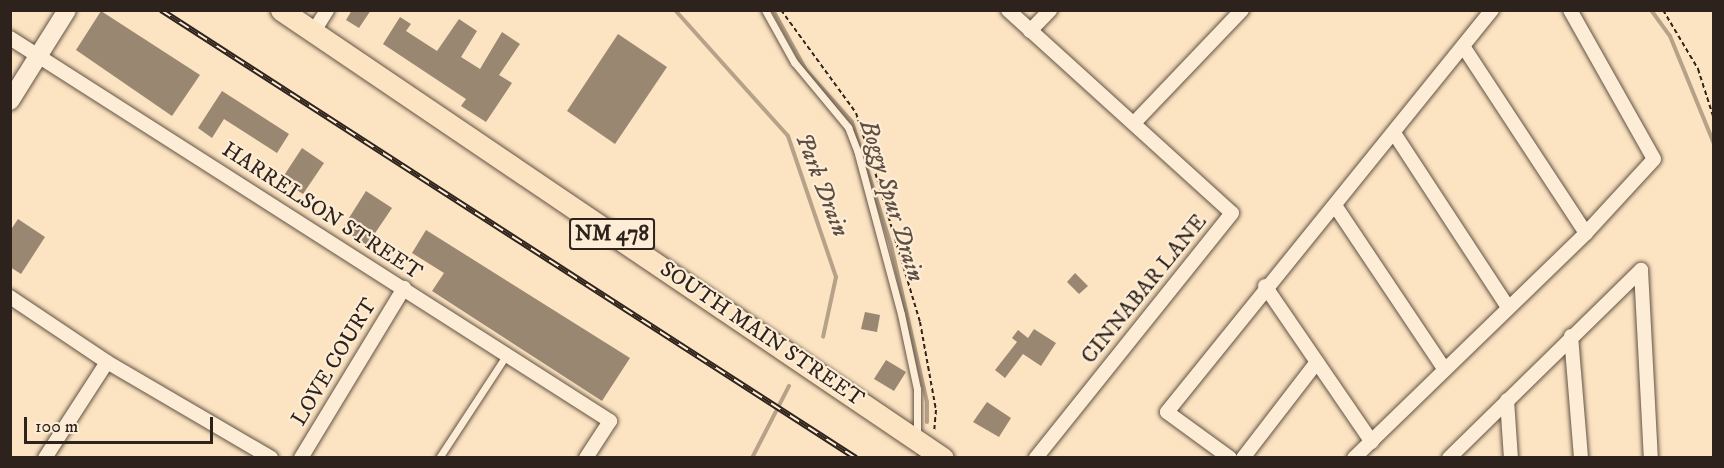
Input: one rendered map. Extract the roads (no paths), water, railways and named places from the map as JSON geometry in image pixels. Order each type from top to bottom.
[{"type":"main road","name":"SOUTH MAIN STREET","points":[[281,10],[943,458]]},
{"type":"street","points":[[10,101],[67,10]]},
{"type":"street","points":[[314,31],[327,10]]},
{"type":"street","name":"CINNABAR LANE","points":[[1008,10],[1135,122],[1232,213],[1036,458]]},
{"type":"street","points":[[1030,31],[1050,10]]},
{"type":"street","points":[[1135,122],[1242,10]]},
{"type":"street","points":[[1230,458],[1167,412],[1265,286],[1336,207],[1492,10]]},
{"type":"street","points":[[1354,458],[1443,367],[1586,233],[1654,159],[1570,10]]},
{"type":"street","name":"HARRELSON STREET","points":[[10,38],[40,54],[610,421],[586,458]]},
{"type":"street","points":[[1463,45],[1586,233]]},
{"type":"street","points":[[1394,133],[1508,307]]},
{"type":"street","points":[[1336,207],[1443,367]]},
{"type":"street","points":[[1449,458],[1641,270],[1651,458]]},
{"type":"street","points":[[1265,286],[1372,442]]},
{"type":"street","name":"LOVE COURT","points":[[301,458],[404,288]]},
{"type":"street","points":[[10,297],[107,362],[271,458]]},
{"type":"street","points":[[1572,336],[1581,458]]},
{"type":"street","points":[[45,458],[107,362]]},
{"type":"street","points":[[1243,458],[1317,362]]},
{"type":"street","points":[[1507,400],[1511,458]]},
{"type":"lane","points":[[765,10],[794,62],[848,127],[857,150],[906,335],[916,389],[917,440]]},
{"type":"lane","points":[[439,458],[507,354]]},
{"type":"waterway","name":"Park Drain","points":[[675,10],[788,136],[836,277],[823,337]]},
{"type":"waterway","name":"Boggy Spur Drain","points":[[773,10],[806,70],[852,122],[891,245],[927,402],[927,422]]},
{"type":"waterway","points":[[1651,10],[1670,36],[1714,144]]},
{"type":"waterway","name":"Park Drain","points":[[752,458],[789,386]]},
{"type":"railway","points":[[161,10],[856,458]]}]
